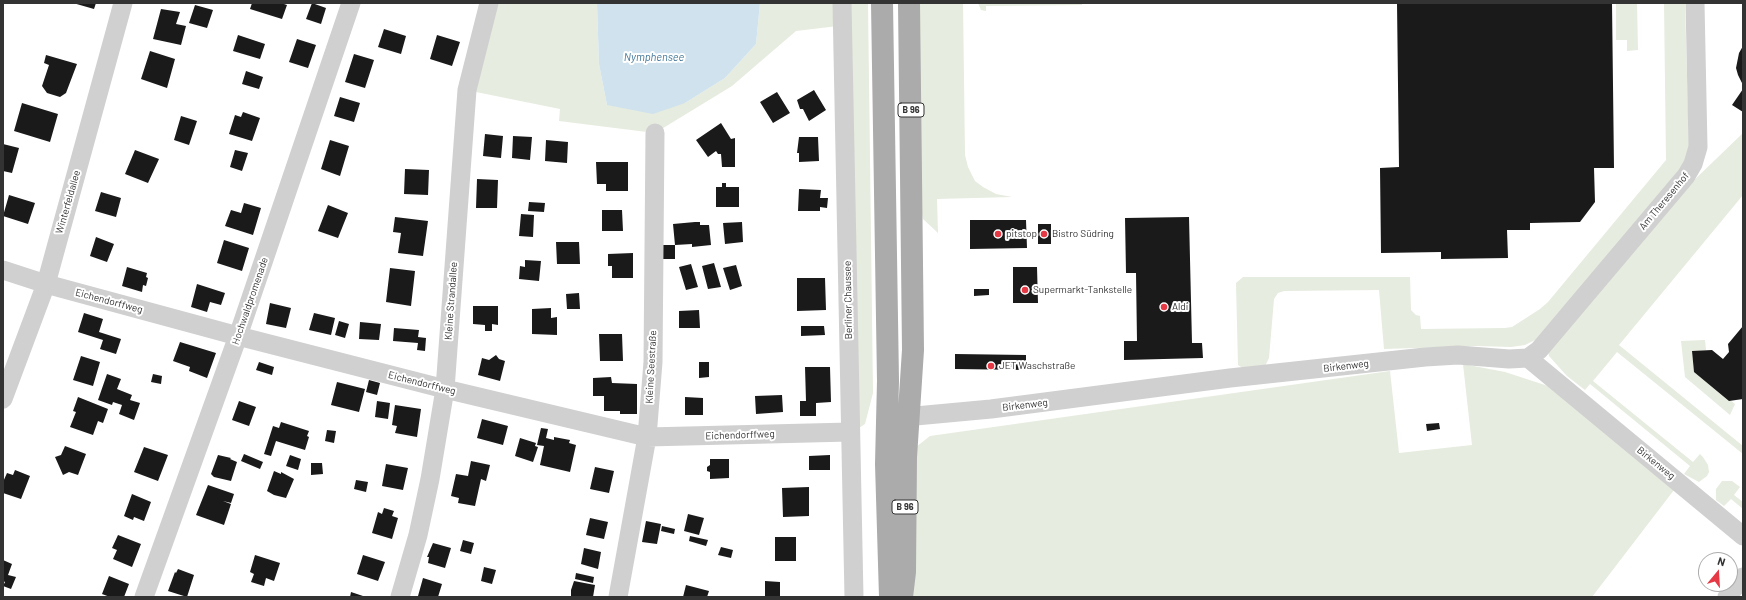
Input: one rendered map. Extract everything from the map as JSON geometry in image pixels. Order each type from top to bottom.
[{"type":"main road","name":"B 96","points":[[882,3],[898,418],[906,457],[905,572],[902,597]]},
{"type":"main road","name":"B 96","points":[[890,597],[886,464],[898,418],[913,316],[909,3]]},
{"type":"street","name":"Winterfeldallee","points":[[3,399],[46,284],[123,3]]},
{"type":"street","name":"Hochwaldpromenade","points":[[144,597],[238,336],[351,3]]},
{"type":"street","name":"Kleine Strandallee","points":[[400,597],[418,535],[429,486],[445,389],[467,90],[489,3]]},
{"type":"street","name":"Berliner Chaussee","points":[[842,3],[854,597]]},
{"type":"street","name":"Am Theresenhof","points":[[1528,358],[1539,350],[1686,176],[1694,164],[1698,147],[1695,3]]},
{"type":"street","name":"Kleine Seestraße","points":[[618,597],[647,437],[653,362],[655,133]]},
{"type":"street","name":"Eichendorffweg","points":[[3,270],[46,284],[238,336],[445,389],[647,437],[850,432]]},
{"type":"street","name":"Birkenweg","points":[[898,418],[991,410],[1222,379],[1425,356],[1458,355],[1509,359],[1528,358],[1743,536]]},
{"type":"street","points":[[1727,597],[1743,577]]},
{"type":"shaded area","points":[[493,3],[597,3],[599,64],[607,105],[685,103],[725,78],[756,44],[760,3],[838,3],[838,26],[796,31],[732,86],[655,133],[559,121],[560,109],[471,91]]},
{"type":"shaded area","points":[[849,3],[868,3],[873,393],[865,424],[859,428]]},
{"type":"shaded area","points":[[918,3],[963,3],[965,155],[968,167],[975,181],[983,187],[996,194],[1012,197],[937,199],[938,233],[923,219],[922,214]]},
{"type":"shaded area","points":[[978,3],[1082,3],[1082,5],[986,6],[986,11],[981,10]]},
{"type":"shaded area","points":[[1616,3],[1637,3],[1638,50],[1627,51],[1627,40],[1616,40]]},
{"type":"shaded area","points":[[1664,3],[1685,3],[1689,147],[1685,165],[1535,340],[1525,345],[1511,347],[1477,346],[1384,349],[1379,290],[1284,291],[1278,293],[1274,299],[1269,358],[1265,366],[1244,369],[1238,365],[1236,283],[1243,277],[1410,277],[1411,310],[1416,315],[1420,316],[1421,329],[1512,327],[1540,309],[1548,302],[1666,160]]},
{"type":"shaded area","points":[[1743,133],[1743,195],[1619,345],[1743,446],[1743,454],[1617,352],[1593,381],[1693,462],[1700,454],[1708,465],[1709,472],[1707,476],[1699,482],[1684,474],[1690,466],[1590,384],[1585,390],[1567,376],[1549,356],[1548,351],[1689,185]]},
{"type":"shaded area","points":[[1705,340],[1706,350],[1692,352],[1694,371],[1735,404],[1730,415],[1685,377],[1681,341]]},
{"type":"shaded area","points":[[1463,364],[1505,372],[1548,386],[1674,490],[1592,597],[913,597],[916,447],[930,436],[1390,371],[1399,453],[1472,445]]},
{"type":"shaded area","points":[[1722,481],[1732,481],[1740,487],[1734,495],[1743,502],[1743,509],[1731,499],[1724,506],[1716,500],[1716,489]]},
{"type":"water","name":"Nymphensee","points":[[597,3],[760,3],[756,44],[725,78],[685,103],[653,114],[607,105],[599,64]]},
{"type":"building","points":[[73,3],[96,3],[94,9]]},
{"type":"building","points":[[252,3],[281,3],[287,5],[282,19],[250,9]]},
{"type":"building","points":[[312,3],[326,8],[321,24],[306,19]]},
{"type":"building","points":[[1397,3],[1612,3],[1614,168],[1594,168],[1595,202],[1580,222],[1530,223],[1530,230],[1507,230],[1508,258],[1441,259],[1441,252],[1381,253],[1380,168],[1399,167]]},
{"type":"building","points":[[195,5],[213,10],[207,28],[189,23]]},
{"type":"building","points":[[161,9],[180,12],[176,24],[186,26],[181,45],[153,39]]},
{"type":"building","points":[[384,29],[406,36],[401,54],[378,47]]},
{"type":"building","points":[[238,35],[265,44],[260,59],[233,51]]},
{"type":"building","points":[[437,35],[460,42],[452,66],[430,59]]},
{"type":"building","points":[[297,39],[316,45],[308,68],[289,62]]},
{"type":"building","points":[[1743,46],[1743,85],[1736,68],[1739,53]]},
{"type":"building","points":[[150,51],[175,59],[167,88],[141,79]]},
{"type":"building","points":[[354,54],[374,60],[365,88],[345,82]]},
{"type":"building","points":[[46,55],[77,64],[66,93],[60,97],[47,93],[42,86],[49,65],[44,63]]},
{"type":"building","points":[[246,71],[263,77],[259,89],[242,84]]},
{"type":"building","points":[[1743,89],[1743,112],[1732,105]]},
{"type":"building","points":[[814,90],[826,110],[809,121],[803,109],[800,109],[797,100]]},
{"type":"building","points":[[777,92],[790,113],[773,123],[760,102]]},
{"type":"building","points":[[340,97],[360,103],[354,122],[334,116]]},
{"type":"building","points":[[22,103],[58,114],[50,142],[14,131]]},
{"type":"building","points":[[243,112],[260,118],[252,141],[229,134],[235,115],[241,117]]},
{"type":"building","points":[[181,116],[197,121],[189,145],[174,140]]},
{"type":"building","points":[[721,123],[731,139],[735,138],[735,167],[722,167],[721,154],[718,154],[716,151],[708,157],[696,140]]},
{"type":"building","points":[[485,134],[503,136],[501,158],[483,156]]},
{"type":"building","points":[[513,136],[532,137],[530,160],[512,158]]},
{"type":"building","points":[[799,137],[818,137],[819,161],[799,162],[799,153],[797,153]]},
{"type":"building","points":[[330,140],[349,146],[340,176],[321,169]]},
{"type":"building","points":[[546,140],[568,142],[567,163],[545,161]]},
{"type":"building","points":[[3,144],[19,148],[12,173],[3,171]]},
{"type":"building","points":[[135,150],[159,159],[148,183],[125,174]]},
{"type":"building","points":[[235,150],[248,153],[242,171],[230,167]]},
{"type":"building","points":[[596,162],[628,162],[628,191],[606,191],[606,184],[597,184]]},
{"type":"building","points":[[405,169],[429,170],[428,195],[404,194]]},
{"type":"building","points":[[477,179],[498,180],[497,208],[476,208]]},
{"type":"building","points":[[722,183],[726,183],[726,187],[739,187],[739,207],[716,207],[716,187],[722,187]]},
{"type":"building","points":[[799,189],[821,190],[820,198],[828,198],[827,208],[820,207],[820,211],[798,211]]},
{"type":"building","points":[[101,192],[121,198],[116,217],[95,211]]},
{"type":"building","points":[[9,195],[35,203],[28,224],[3,216]]},
{"type":"building","points":[[529,202],[545,203],[544,212],[528,211]]},
{"type":"building","points":[[244,203],[261,208],[253,235],[225,226],[231,210],[241,213]]},
{"type":"building","points":[[328,205],[348,213],[338,238],[318,231]]},
{"type":"building","points":[[602,210],[622,210],[623,231],[602,231]]},
{"type":"building","points":[[521,214],[534,215],[533,237],[519,236]]},
{"type":"building","points":[[395,217],[428,221],[423,256],[398,253],[401,233],[393,232]]},
{"type":"building","name":"Aldi","points":[[1189,217],[1192,343],[1202,343],[1203,358],[1124,360],[1124,341],[1137,341],[1136,273],[1126,273],[1125,218]]},
{"type":"building","name":"pitstop","points":[[970,220],[1026,220],[1027,248],[970,249]]},
{"type":"building","points":[[700,222],[700,225],[709,225],[711,245],[692,247],[692,244],[675,245],[673,224]]},
{"type":"building","points":[[742,222],[743,242],[725,244],[723,223]]},
{"type":"building","name":"Bistro Südring","points":[[1038,224],[1051,224],[1051,244],[1038,244]]},
{"type":"building","points":[[96,237],[114,244],[107,262],[90,256]]},
{"type":"building","points":[[224,240],[249,248],[242,271],[217,263]]},
{"type":"building","points":[[556,242],[579,242],[580,264],[557,264]]},
{"type":"building","points":[[661,245],[675,245],[675,259],[661,259]]},
{"type":"building","points":[[633,253],[633,278],[612,278],[612,266],[608,266],[608,254]]},
{"type":"building","points":[[525,260],[541,261],[539,281],[519,279],[520,266],[525,267]]},
{"type":"building","points":[[714,263],[721,287],[708,289],[702,266]]},
{"type":"building","points":[[691,264],[698,287],[686,290],[679,267]]},
{"type":"building","points":[[736,265],[742,286],[730,290],[723,268]]},
{"type":"building","points":[[127,267],[147,273],[146,277],[148,278],[146,286],[143,285],[142,292],[122,286]]},
{"type":"building","name":"Supermarkt-Tankstelle","points":[[1013,267],[1037,267],[1038,303],[1013,303]]},
{"type":"building","points":[[390,268],[415,271],[411,306],[386,302]]},
{"type":"building","points":[[797,278],[825,278],[826,310],[797,311]]},
{"type":"building","points":[[197,284],[225,293],[221,305],[210,302],[207,312],[191,307]]},
{"type":"building","points":[[974,289],[989,289],[989,295],[974,296]]},
{"type":"building","points":[[579,293],[580,309],[567,309],[566,294]]},
{"type":"building","points":[[270,303],[291,308],[286,328],[266,324]]},
{"type":"building","points":[[473,306],[498,306],[498,325],[492,324],[492,331],[485,331],[485,325],[473,324]]},
{"type":"building","points":[[551,308],[551,318],[557,317],[557,335],[532,334],[532,309]]},
{"type":"building","points":[[699,310],[700,328],[679,328],[679,311]]},
{"type":"building","points":[[84,313],[103,319],[99,332],[121,339],[116,354],[100,349],[103,340],[78,332]]},
{"type":"building","points":[[314,313],[335,318],[331,335],[309,330]]},
{"type":"building","points":[[339,321],[349,324],[345,338],[335,335]]},
{"type":"building","points":[[360,322],[381,324],[379,340],[359,339]]},
{"type":"building","points":[[801,326],[824,326],[825,335],[801,336]]},
{"type":"building","points":[[1743,326],[1743,399],[1729,401],[1694,372],[1692,351],[1712,350],[1723,359],[1729,352],[1728,344]]},
{"type":"building","points":[[394,328],[419,330],[418,337],[426,338],[425,351],[417,350],[418,343],[393,341]]},
{"type":"building","points":[[599,334],[622,334],[623,361],[600,361]]},
{"type":"building","points":[[180,342],[216,353],[207,378],[189,371],[190,367],[173,361]]},
{"type":"building","name":"JET Waschstraße","points":[[955,354],[1026,355],[1026,370],[955,369]]},
{"type":"building","points":[[496,355],[499,359],[505,361],[500,381],[478,375],[482,358],[489,360]]},
{"type":"building","points":[[81,356],[100,362],[93,386],[73,380]]},
{"type":"building","points":[[259,362],[274,367],[272,375],[256,370]]},
{"type":"building","points":[[699,362],[709,362],[709,377],[699,378]]},
{"type":"building","points":[[805,367],[830,367],[831,402],[816,403],[816,416],[800,416],[800,401],[806,401]]},
{"type":"building","points":[[107,374],[121,379],[117,389],[132,395],[130,400],[140,403],[134,420],[119,414],[122,405],[113,402],[112,405],[98,400]]},
{"type":"building","points":[[153,374],[162,376],[161,384],[151,382]]},
{"type":"building","points":[[611,377],[612,383],[637,384],[637,414],[620,414],[620,411],[604,411],[604,396],[593,396],[593,378]]},
{"type":"building","points":[[369,380],[380,383],[377,395],[366,392]]},
{"type":"building","points":[[337,382],[365,389],[359,412],[331,405]]},
{"type":"building","points":[[782,395],[783,412],[756,414],[755,396]]},
{"type":"building","points":[[78,397],[108,409],[103,423],[98,421],[93,435],[70,427],[76,412],[73,411]]},
{"type":"building","points":[[685,397],[703,398],[703,415],[685,415]]},
{"type":"building","points":[[239,401],[256,407],[249,426],[232,420]]},
{"type":"building","points":[[377,401],[390,403],[388,419],[375,417]]},
{"type":"building","points":[[395,405],[421,409],[417,437],[395,433],[397,426],[392,425]]},
{"type":"building","points":[[482,419],[508,426],[503,445],[477,438]]},
{"type":"building","points":[[281,422],[309,431],[307,436],[309,437],[305,450],[276,441],[271,456],[264,454],[273,426],[279,428]]},
{"type":"building","points":[[1439,423],[1440,429],[1427,431],[1426,424]]},
{"type":"building","points":[[541,428],[548,429],[546,438],[554,440],[554,437],[570,440],[569,443],[576,445],[570,472],[540,465],[544,446],[537,445]]},
{"type":"building","points":[[327,430],[336,431],[334,443],[325,441]]},
{"type":"building","points":[[520,438],[536,443],[535,446],[538,447],[533,462],[515,456]]},
{"type":"building","points":[[65,446],[86,454],[78,475],[69,472],[63,475],[55,457],[61,455]]},
{"type":"building","points":[[144,447],[168,455],[158,481],[134,472]]},
{"type":"building","points":[[244,454],[263,462],[260,469],[241,461]]},
{"type":"building","points":[[218,455],[231,458],[230,459],[237,462],[231,481],[214,477],[211,474]]},
{"type":"building","points":[[290,455],[301,459],[298,470],[286,466]]},
{"type":"building","points":[[830,455],[830,470],[809,470],[809,456]]},
{"type":"building","points":[[710,459],[729,459],[729,478],[710,479],[710,472],[707,471],[707,467],[710,465]]},
{"type":"building","points":[[471,461],[490,465],[486,481],[481,479],[475,506],[458,503],[459,498],[451,496],[456,474],[468,476]]},
{"type":"building","points":[[311,463],[322,463],[323,474],[311,475]]},
{"type":"building","points":[[386,464],[408,468],[403,490],[382,486]]},
{"type":"building","points":[[595,467],[614,471],[609,493],[590,489]]},
{"type":"building","points":[[15,470],[30,476],[21,499],[3,493],[3,482],[7,473],[13,475]]},
{"type":"building","points":[[274,471],[281,474],[281,472],[294,479],[286,498],[274,495],[267,491]]},
{"type":"building","points":[[356,480],[368,482],[366,492],[354,489]]},
{"type":"building","points":[[208,485],[234,494],[231,503],[223,501],[231,504],[224,525],[196,515]]},
{"type":"building","points":[[809,487],[809,516],[783,517],[782,488]]},
{"type":"building","points":[[132,494],[151,502],[144,521],[134,517],[133,520],[124,516]]},
{"type":"building","points":[[384,508],[394,511],[392,516],[398,518],[392,539],[372,533],[378,512],[382,514]]},
{"type":"building","points":[[688,514],[704,518],[699,535],[684,531]]},
{"type":"building","points":[[590,518],[608,522],[604,539],[586,535]]},
{"type":"building","points":[[646,521],[661,524],[657,544],[642,542]]},
{"type":"building","points":[[662,526],[675,529],[674,534],[661,531]]},
{"type":"building","points":[[118,535],[141,544],[132,567],[113,559],[117,550],[112,548]]},
{"type":"building","points":[[690,536],[708,540],[706,546],[689,541]]},
{"type":"building","points":[[775,537],[796,537],[796,561],[775,561]]},
{"type":"building","points":[[463,540],[474,543],[471,554],[460,551]]},
{"type":"building","points":[[433,543],[451,548],[445,568],[428,563],[429,557],[427,557]]},
{"type":"building","points":[[721,547],[733,550],[731,558],[718,555]]},
{"type":"building","points":[[584,548],[601,552],[598,569],[581,564]]},
{"type":"building","points":[[255,555],[280,563],[274,581],[266,578],[264,586],[251,582],[254,574],[250,572]]},
{"type":"building","points":[[363,555],[385,562],[378,581],[357,574]]},
{"type":"building","points":[[3,560],[12,564],[8,575],[16,577],[11,589],[3,586],[5,582],[3,581]]},
{"type":"building","points":[[484,567],[496,570],[492,584],[481,581]]},
{"type":"building","points":[[178,569],[194,575],[187,597],[168,591],[175,572],[176,573]]},
{"type":"building","points":[[576,573],[594,577],[593,583],[575,579]]},
{"type":"building","points":[[109,576],[129,584],[124,597],[110,597],[102,594]]},
{"type":"building","points":[[423,578],[442,584],[438,597],[418,596]]},
{"type":"building","points":[[574,581],[595,585],[593,597],[571,597],[571,590]]},
{"type":"building","points":[[765,581],[780,582],[780,597],[765,597]]},
{"type":"building","points":[[686,585],[709,591],[707,597],[683,597]]},
{"type":"building","points":[[351,592],[366,597],[350,597]]},
{"type":"place","name":"pitstop","points":[[998,234]]},
{"type":"place","name":"Bistro Südring","points":[[1044,234]]},
{"type":"place","name":"Supermarkt-Tankstelle","points":[[1025,290]]},
{"type":"place","name":"Aldi","points":[[1164,307]]},
{"type":"place","name":"JET Waschstraße","points":[[991,366]]}]
